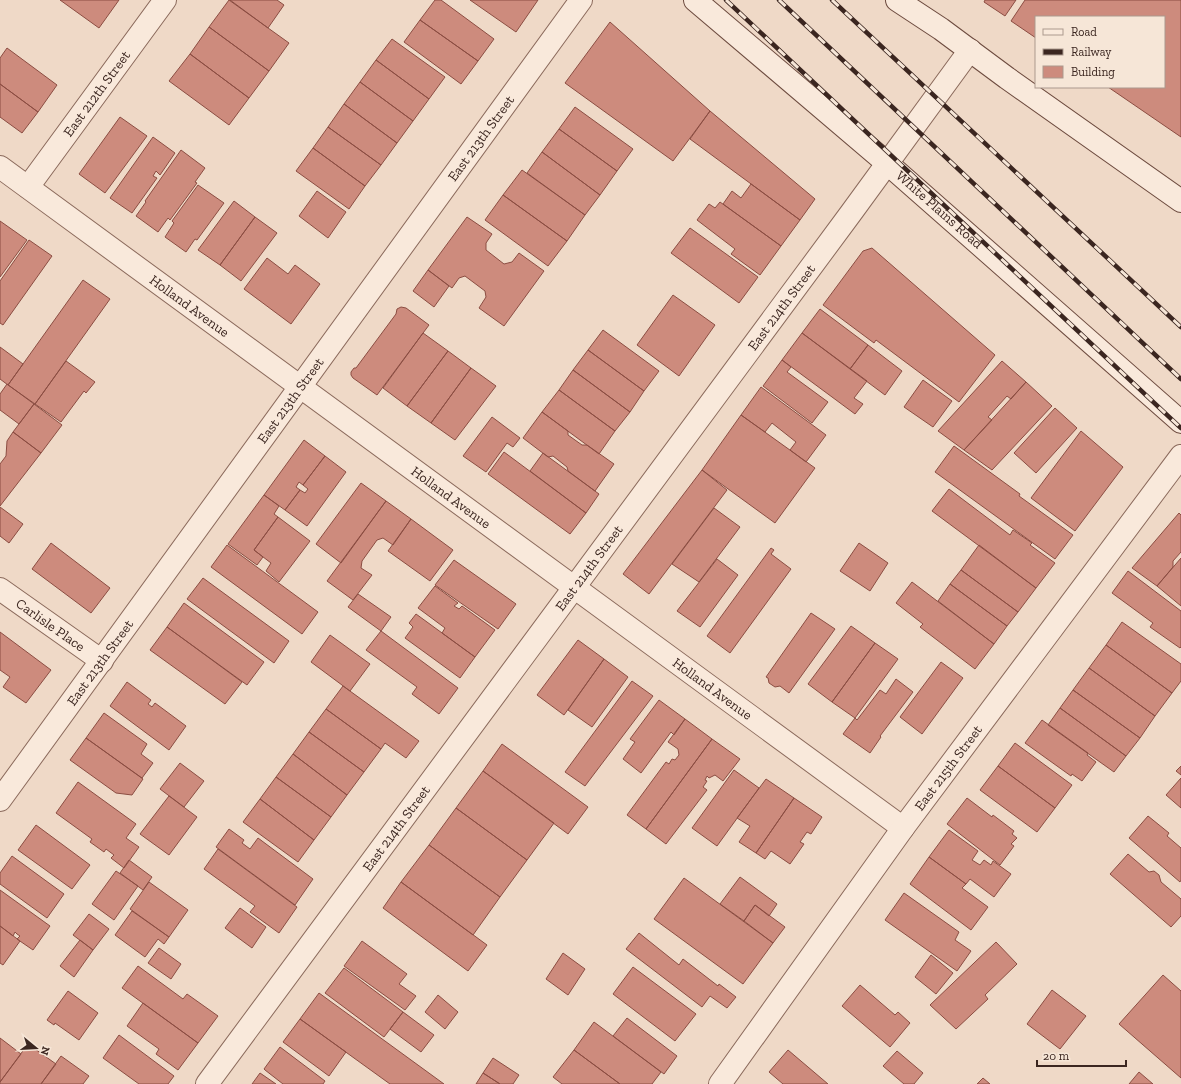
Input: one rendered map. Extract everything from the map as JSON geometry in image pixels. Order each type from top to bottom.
[{"type":"street","name":"East 212th Street","points":[[28,187],[165,0]]},
{"type":"street","name":"East 213th Street","points":[[0,800],[581,0]]},
{"type":"street","name":"White Plains Road","points":[[695,0],[888,164],[1181,422]]},
{"type":"street","points":[[897,0],[941,29],[1007,78],[1181,201]]},
{"type":"street","name":"East 214th Street","points":[[207,1084],[888,164],[970,50]]},
{"type":"street","name":"Holland Avenue","points":[[0,167],[903,828]]},
{"type":"street","name":"East 215th Street","points":[[720,1084],[903,828],[1181,456]]},
{"type":"street","name":"Carlisle Place","points":[[0,588],[102,661]]},
{"type":"building","points":[[60,0],[119,0],[99,28]]},
{"type":"building","points":[[229,0],[289,43],[269,71],[209,27]]},
{"type":"building","points":[[230,0],[277,0],[284,5],[268,28]]},
{"type":"building","points":[[435,0],[441,0],[494,39],[478,61],[420,20]]},
{"type":"building","points":[[470,0],[538,0],[516,32]]},
{"type":"building","points":[[985,0],[1016,0],[1005,16],[984,2]]},
{"type":"building","points":[[1025,0],[1181,0],[1181,137],[1109,88],[1165,88],[1165,16],[1035,16],[1035,37],[1011,21]]},
{"type":"building","points":[[420,20],[478,61],[461,84],[404,42]]},
{"type":"building","points":[[610,22],[710,111],[673,161],[565,83]]},
{"type":"building","points":[[209,27],[269,71],[249,98],[190,54]]},
{"type":"building","points":[[392,39],[445,77],[429,99],[376,60]]},
{"type":"building","points":[[7,48],[57,85],[38,112],[0,84],[0,58]]},
{"type":"building","points":[[190,54],[249,98],[229,125],[169,81]]},
{"type":"building","points":[[376,60],[429,99],[413,121],[360,82]]},
{"type":"building","points":[[360,82],[413,121],[397,143],[344,104]]},
{"type":"building","points":[[0,84],[38,112],[22,133],[0,117]]},
{"type":"building","points":[[344,104],[397,143],[381,165],[328,127]]},
{"type":"building","points":[[575,107],[633,149],[617,171],[559,129]]},
{"type":"building","points":[[710,111],[815,199],[800,220],[690,139]]},
{"type":"building","points":[[120,117],[147,136],[105,193],[79,174]]},
{"type":"building","points":[[328,127],[381,165],[365,186],[313,148]]},
{"type":"building","points":[[559,129],[617,171],[600,195],[542,152]]},
{"type":"building","points":[[153,137],[175,153],[160,175],[156,171],[153,176],[157,178],[132,213],[110,198]]},
{"type":"building","points":[[313,148],[365,186],[349,209],[296,171]]},
{"type":"building","points":[[181,150],[205,168],[195,182],[197,183],[170,220],[168,218],[158,232],[136,216]]},
{"type":"building","points":[[542,152],[600,195],[585,215],[527,173]]},
{"type":"building","points":[[522,170],[585,215],[567,241],[503,195]]},
{"type":"building","points":[[751,184],[800,220],[781,246],[723,204],[732,191],[741,198]]},
{"type":"building","points":[[198,185],[224,203],[197,240],[195,239],[186,252],[165,237],[174,223],[172,221]]},
{"type":"building","points":[[317,191],[346,212],[328,238],[299,216]]},
{"type":"building","points":[[503,195],[567,241],[548,266],[485,220]]},
{"type":"building","points":[[234,201],[255,217],[220,265],[198,250]]},
{"type":"building","points":[[720,202],[781,246],[760,275],[731,254],[735,249],[697,220],[709,204],[715,208]]},
{"type":"building","points":[[255,217],[277,233],[241,281],[220,265]]},
{"type":"building","points":[[467,217],[492,234],[486,243],[486,250],[504,264],[512,262],[519,253],[544,271],[504,326],[479,308],[486,297],[485,291],[465,276],[459,278],[452,288],[428,270]]},
{"type":"building","points":[[0,221],[27,240],[0,277]]},
{"type":"building","points":[[690,228],[758,277],[739,303],[671,253]]},
{"type":"building","points":[[29,240],[52,256],[3,325],[0,323],[0,281]]},
{"type":"building","points":[[872,248],[995,355],[959,402],[876,340],[874,343],[823,305],[863,251]]},
{"type":"building","points":[[267,258],[288,274],[295,265],[320,284],[291,324],[244,289]]},
{"type":"building","points":[[428,270],[449,286],[434,307],[413,291]]},
{"type":"building","points":[[83,280],[110,299],[35,404],[8,385]]},
{"type":"building","points":[[673,295],[715,325],[679,376],[637,345]]},
{"type":"building","points":[[401,307],[406,308],[429,325],[377,395],[353,378],[351,372],[354,368],[356,368],[396,314],[397,309]]},
{"type":"building","points":[[820,309],[868,345],[850,369],[802,333]]},
{"type":"building","points":[[603,330],[659,371],[644,391],[588,350]]},
{"type":"building","points":[[423,333],[448,351],[407,406],[383,388]]},
{"type":"building","points":[[802,333],[867,381],[854,398],[863,404],[855,414],[782,360]]},
{"type":"building","points":[[868,345],[902,371],[885,395],[850,369]]},
{"type":"building","points":[[0,347],[23,364],[8,385],[0,379]]},
{"type":"building","points":[[588,350],[644,391],[630,412],[573,370]]},
{"type":"building","points":[[448,351],[471,368],[431,423],[407,406]]},
{"type":"building","points":[[782,360],[791,367],[787,372],[828,402],[812,423],[763,386]]},
{"type":"building","points":[[66,361],[95,382],[86,393],[84,391],[61,422],[35,404]]},
{"type":"building","points":[[1002,361],[1026,382],[1011,399],[1007,396],[988,417],[992,420],[964,450],[938,431]]},
{"type":"building","points":[[471,368],[496,386],[455,440],[431,423]]},
{"type":"building","points":[[573,370],[630,412],[615,431],[559,390]]},
{"type":"building","points":[[923,380],[952,401],[933,427],[904,407]]},
{"type":"building","points":[[1026,382],[1052,406],[992,470],[964,450]]},
{"type":"building","points":[[7,384],[34,404],[19,424],[0,410],[0,394]]},
{"type":"building","points":[[761,387],[826,435],[806,462],[790,450],[796,442],[772,423],[765,432],[741,415]]},
{"type":"building","points":[[559,390],[615,431],[599,454],[542,412]]},
{"type":"building","points":[[34,404],[62,425],[41,453],[13,432]]},
{"type":"building","points":[[1055,408],[1077,428],[1036,473],[1014,453]]},
{"type":"building","points":[[542,412],[568,431],[568,435],[582,445],[587,445],[614,464],[595,491],[568,471],[567,467],[553,456],[548,457],[523,438]]},
{"type":"building","points":[[741,415],[815,468],[775,523],[702,470]]},
{"type":"building","points":[[492,417],[520,438],[513,447],[507,443],[486,472],[463,456]]},
{"type":"building","points":[[1081,431],[1123,467],[1075,531],[1031,498]]},
{"type":"building","points":[[13,432],[41,453],[0,506],[0,464],[6,456],[7,441]]},
{"type":"building","points":[[304,440],[325,456],[303,485],[299,482],[296,487],[300,490],[285,510],[264,495]]},
{"type":"building","points":[[954,446],[1073,535],[1055,559],[935,472]]},
{"type":"building","points":[[504,452],[586,513],[570,534],[488,474]]},
{"type":"building","points":[[543,453],[599,494],[586,513],[530,471]]},
{"type":"building","points":[[325,456],[346,472],[307,526],[285,510],[300,490],[305,493],[308,489],[303,485]]},
{"type":"building","points":[[702,470],[727,490],[649,594],[623,574]]},
{"type":"building","points":[[361,483],[386,501],[341,563],[316,544]]},
{"type":"building","points":[[949,489],[1010,535],[1013,530],[1032,543],[1030,545],[1055,563],[1036,588],[932,511]]},
{"type":"building","points":[[264,495],[279,506],[274,514],[278,517],[254,550],[263,557],[257,565],[228,544]]},
{"type":"building","points":[[386,501],[411,519],[393,545],[383,538],[377,540],[362,561],[361,568],[372,575],[353,600],[327,581]]},
{"type":"building","points":[[0,507],[23,524],[9,543],[0,536]]},
{"type":"building","points":[[714,508],[740,527],[699,582],[672,564]]},
{"type":"building","points":[[1179,513],[1181,515],[1181,552],[1173,561],[1173,567],[1157,586],[1132,568]]},
{"type":"building","points":[[278,517],[310,541],[279,582],[266,571],[271,563],[254,550]]},
{"type":"building","points":[[411,519],[453,550],[430,581],[388,551]]},
{"type":"building","points":[[51,543],[110,588],[91,613],[32,569]]},
{"type":"building","points":[[859,543],[888,563],[870,591],[840,571]]},
{"type":"building","points":[[227,545],[318,612],[302,634],[211,567]]},
{"type":"building","points":[[979,545],[1036,588],[1018,612],[961,570]]},
{"type":"building","points":[[771,548],[774,550],[771,554],[791,569],[730,653],[707,636]]},
{"type":"building","points":[[1181,558],[1181,606],[1157,586]]},
{"type":"building","points":[[717,559],[738,575],[700,627],[677,611]]},
{"type":"building","points":[[454,560],[516,604],[498,629],[435,585]]},
{"type":"building","points":[[961,570],[1018,612],[1007,626],[950,584]]},
{"type":"building","points":[[1128,571],[1181,611],[1180,648],[1150,627],[1153,623],[1112,593]]},
{"type":"building","points":[[203,578],[289,641],[274,663],[187,599]]},
{"type":"building","points":[[912,582],[994,644],[975,669],[920,627],[923,624],[896,603]]},
{"type":"building","points":[[950,584],[1007,626],[994,644],[938,601]]},
{"type":"building","points":[[435,586],[458,603],[454,606],[459,609],[462,606],[495,630],[475,657],[442,633],[445,628],[418,608]]},
{"type":"building","points":[[358,594],[391,617],[381,631],[348,607]]},
{"type":"building","points":[[184,603],[264,662],[247,685],[167,627]]},
{"type":"building","points":[[811,613],[835,629],[789,693],[780,686],[775,687],[769,683],[768,678],[766,677]]},
{"type":"building","points":[[416,614],[475,657],[460,678],[405,638],[413,627],[409,623]]},
{"type":"building","points":[[1122,622],[1181,664],[1181,681],[1172,693],[1106,645]]},
{"type":"building","points":[[851,626],[875,643],[832,702],[808,684]]},
{"type":"building","points":[[167,627],[242,682],[225,704],[150,650]]},
{"type":"building","points":[[381,631],[458,688],[439,714],[412,694],[417,687],[366,650]]},
{"type":"building","points":[[0,632],[51,670],[26,703],[3,687],[10,677],[0,670]]},
{"type":"building","points":[[330,635],[370,664],[350,691],[311,662]]},
{"type":"building","points":[[578,640],[604,659],[564,715],[537,695]]},
{"type":"building","points":[[875,643],[898,659],[855,718],[832,702]]},
{"type":"building","points":[[1106,645],[1172,693],[1155,716],[1089,668]]},
{"type":"building","points":[[604,659],[628,677],[592,727],[568,710]]},
{"type":"building","points":[[941,662],[963,678],[922,734],[900,717]]},
{"type":"building","points":[[1089,668],[1155,716],[1140,738],[1073,690]]},
{"type":"building","points":[[896,679],[913,692],[880,736],[881,737],[870,753],[843,734],[855,718],[857,720],[880,690],[886,694]]},
{"type":"building","points":[[632,681],[653,696],[585,786],[565,772]]},
{"type":"building","points":[[127,682],[151,700],[148,704],[152,707],[155,703],[186,726],[169,750],[110,706]]},
{"type":"building","points":[[343,686],[419,741],[406,758],[385,743],[381,749],[326,709]]},
{"type":"building","points":[[1073,690],[1140,738],[1126,756],[1060,708]]},
{"type":"building","points":[[659,700],[685,719],[674,735],[671,732],[641,773],[623,759],[635,742],[630,739]]},
{"type":"building","points":[[1060,708],[1126,756],[1114,772],[1048,725]]},
{"type":"building","points":[[326,709],[381,749],[364,772],[309,732]]},
{"type":"building","points":[[104,713],[147,744],[141,754],[153,763],[142,778],[86,738]]},
{"type":"building","points":[[685,719],[712,739],[646,829],[627,815],[666,762],[669,764],[672,759],[675,760],[679,755],[678,749],[668,742]]},
{"type":"building","points":[[1042,720],[1088,753],[1087,755],[1096,762],[1082,781],[1072,774],[1071,776],[1025,743]]},
{"type":"building","points":[[309,732],[364,772],[347,795],[293,754]]},
{"type":"building","points":[[86,738],[143,779],[132,795],[116,793],[70,760]]},
{"type":"building","points":[[712,739],[740,759],[723,781],[715,775],[709,778],[707,776],[705,780],[707,781],[703,787],[707,790],[666,844],[646,829]]},
{"type":"building","points":[[1015,743],[1072,785],[1055,808],[998,766]]},
{"type":"building","points":[[502,744],[588,807],[568,834],[483,771]]},
{"type":"building","points":[[293,754],[347,795],[331,817],[276,777]]},
{"type":"building","points":[[180,763],[204,781],[184,807],[160,789]]},
{"type":"building","points":[[998,766],[1055,808],[1037,832],[980,790]]},
{"type":"building","points":[[1181,766],[1181,775],[1176,771]]},
{"type":"building","points":[[734,770],[759,788],[717,846],[692,828]]},
{"type":"building","points":[[483,771],[554,823],[527,860],[456,808]]},
{"type":"building","points":[[276,777],[331,817],[314,840],[260,799]]},
{"type":"building","points":[[1181,778],[1181,808],[1166,795]]},
{"type":"building","points":[[766,779],[794,798],[756,853],[739,842],[750,826],[737,818]]},
{"type":"building","points":[[78,782],[136,824],[126,838],[139,847],[124,868],[111,858],[114,855],[106,849],[104,852],[90,842],[92,839],[56,813]]},
{"type":"building","points":[[169,796],[197,817],[169,855],[140,834]]},
{"type":"building","points":[[794,798],[822,817],[811,834],[807,832],[800,842],[804,844],[790,864],[771,851],[765,859],[756,853]]},
{"type":"building","points":[[967,798],[1014,831],[1012,834],[1017,838],[1011,844],[1014,846],[1000,865],[947,824]]},
{"type":"building","points":[[260,799],[314,840],[298,862],[243,822]]},
{"type":"building","points":[[456,808],[527,860],[500,897],[429,845]]},
{"type":"building","points":[[1148,816],[1169,833],[1167,836],[1181,848],[1180,882],[1129,838]]},
{"type":"building","points":[[36,825],[90,865],[72,889],[18,850]]},
{"type":"building","points":[[229,829],[244,840],[242,843],[250,849],[258,838],[313,879],[295,905],[216,847]]},
{"type":"building","points":[[949,830],[978,851],[972,860],[980,865],[984,860],[991,865],[993,861],[1011,874],[994,897],[970,879],[966,884],[929,857]]},
{"type":"building","points":[[429,845],[500,897],[473,935],[401,882]]},
{"type":"building","points":[[218,849],[297,907],[279,933],[250,912],[255,906],[204,869]]},
{"type":"building","points":[[1128,854],[1149,872],[1154,871],[1159,875],[1161,882],[1181,899],[1181,916],[1171,927],[1110,874]]},
{"type":"building","points":[[12,856],[64,894],[47,918],[0,884],[0,873]]},
{"type":"building","points":[[929,857],[966,884],[962,888],[988,907],[971,930],[910,884]]},
{"type":"building","points":[[129,860],[152,877],[143,890],[120,873]]},
{"type":"building","points":[[116,871],[138,886],[114,920],[92,904]]},
{"type":"building","points":[[740,877],[777,904],[769,916],[755,905],[744,921],[720,904]]},
{"type":"building","points":[[684,878],[773,943],[743,984],[654,919]]},
{"type":"building","points":[[149,882],[188,910],[169,937],[130,909]]},
{"type":"building","points":[[401,882],[487,945],[468,971],[383,908]]},
{"type":"building","points":[[0,890],[50,926],[33,950],[17,939],[20,936],[15,932],[13,936],[0,926]]},
{"type":"building","points":[[904,893],[959,932],[955,940],[971,951],[957,971],[885,920]]},
{"type":"building","points":[[755,905],[785,927],[773,943],[744,921]]},
{"type":"building","points":[[240,908],[266,927],[252,948],[225,928]]},
{"type":"building","points":[[132,911],[169,937],[164,944],[158,939],[145,957],[115,935]]},
{"type":"building","points":[[89,914],[109,929],[93,950],[73,935]]},
{"type":"building","points":[[0,926],[20,941],[3,965],[0,963]]},
{"type":"building","points":[[639,933],[679,965],[683,959],[718,986],[719,984],[736,997],[727,1008],[710,996],[702,1007],[626,949]]},
{"type":"building","points":[[80,940],[93,950],[74,977],[60,966]]},
{"type":"building","points":[[362,941],[407,974],[399,984],[416,996],[405,1010],[344,966]]},
{"type":"building","points":[[996,942],[1017,964],[985,995],[988,999],[956,1029],[930,1005]]},
{"type":"building","points":[[159,948],[181,964],[171,979],[148,963]]},
{"type":"building","points":[[563,953],[585,969],[568,995],[546,979]]},
{"type":"building","points":[[931,955],[953,973],[936,994],[915,977]]},
{"type":"building","points":[[138,966],[183,999],[187,994],[218,1016],[198,1043],[122,988]]},
{"type":"building","points":[[633,967],[696,1014],[675,1041],[613,994]]},
{"type":"building","points":[[344,968],[403,1012],[384,1037],[325,993]]},
{"type":"building","points":[[1163,975],[1181,991],[1181,1078],[1119,1024]]},
{"type":"building","points":[[860,985],[895,1015],[898,1012],[910,1023],[890,1047],[842,1006]]},
{"type":"building","points":[[1052,990],[1086,1016],[1060,1049],[1027,1024]]},
{"type":"building","points":[[68,991],[98,1013],[79,1040],[55,1023],[54,1025],[47,1020]]},
{"type":"building","points":[[319,993],[444,1084],[390,1084],[300,1019]]},
{"type":"building","points":[[438,995],[458,1012],[445,1029],[425,1012]]},
{"type":"building","points":[[143,1003],[198,1043],[178,1070],[156,1054],[159,1049],[127,1026]]},
{"type":"building","points":[[403,1012],[434,1035],[421,1052],[390,1029]]},
{"type":"building","points":[[627,1018],[677,1056],[664,1074],[613,1036]]},
{"type":"building","points":[[300,1019],[346,1052],[329,1076],[283,1042]]},
{"type":"building","points":[[594,1022],[661,1072],[652,1084],[620,1084],[574,1050]]},
{"type":"building","points":[[119,1035],[174,1076],[168,1084],[139,1084],[103,1058]]},
{"type":"building","points":[[0,1038],[21,1054],[0,1082]]},
{"type":"building","points":[[28,1044],[56,1064],[41,1084],[0,1084],[0,1082]]},
{"type":"building","points":[[280,1047],[325,1081],[323,1084],[283,1084],[265,1070],[264,1069]]},
{"type":"building","points":[[574,1050],[620,1084],[562,1084],[553,1077]]},
{"type":"building","points":[[788,1050],[828,1084],[783,1084],[769,1072]]},
{"type":"building","points":[[897,1051],[923,1073],[914,1084],[904,1084],[883,1066]]},
{"type":"building","points":[[61,1056],[89,1076],[83,1084],[41,1084]]},
{"type":"building","points":[[493,1058],[519,1075],[513,1084],[500,1084],[483,1073]]},
{"type":"building","points":[[1139,1072],[1153,1084],[1129,1084]]},
{"type":"building","points":[[260,1073],[276,1084],[252,1084]]},
{"type":"building","points":[[483,1073],[500,1084],[476,1084]]},
{"type":"building","points":[[983,1078],[990,1084],[977,1084]]},
{"type":"railway","points":[[726,0],[1181,428]]},
{"type":"railway","points":[[779,0],[1181,379]]},
{"type":"railway","points":[[832,0],[1181,327]]}]
